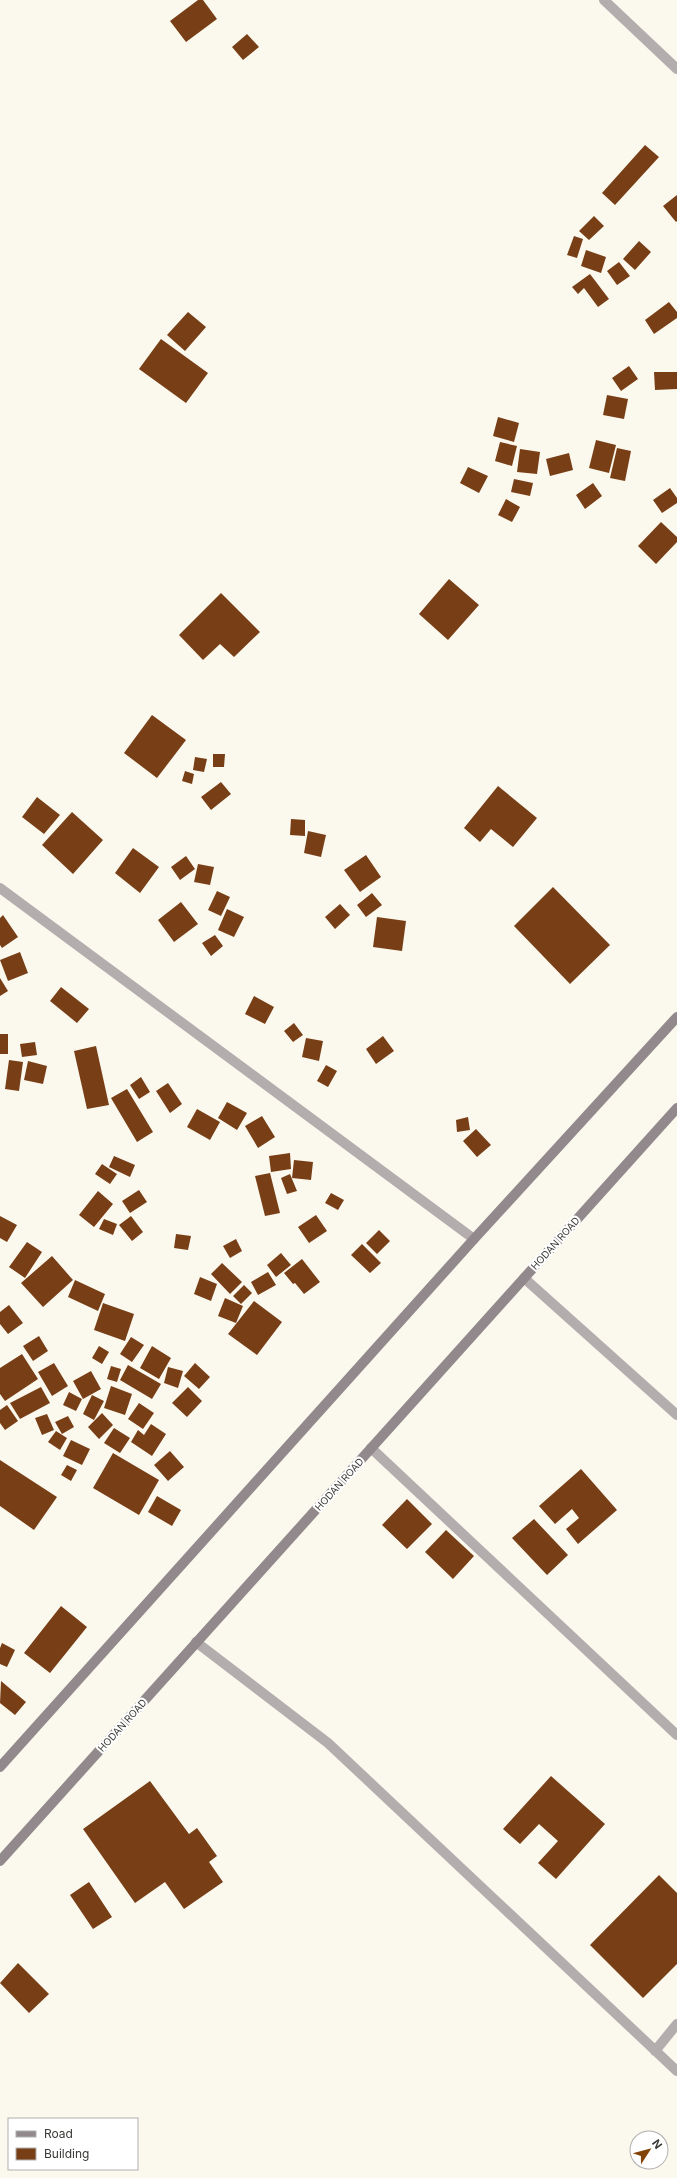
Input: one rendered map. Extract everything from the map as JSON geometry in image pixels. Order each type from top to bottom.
[{"type":"main road","points":[[0,1767],[474,1239],[677,1017]]},
{"type":"main road","name":"HODAN ROAD","points":[[0,1861],[677,1108]]},
{"type":"street","points":[[604,0],[677,69]]},
{"type":"street","points":[[0,888],[474,1239]]},
{"type":"street","points":[[524,1278],[677,1415]]},
{"type":"street","points":[[371,1448],[677,1735]]},
{"type":"street","points":[[196,1642],[328,1743],[677,2071]]},
{"type":"street","points":[[655,2050],[677,2024]]},
{"type":"building","points":[[198,0],[203,0],[217,19],[186,42],[170,21]]},
{"type":"building","points":[[247,34],[259,47],[243,60],[232,47]]},
{"type":"building","points":[[645,145],[659,157],[615,205],[602,193]]},
{"type":"building","points":[[677,195],[677,221],[676,222],[663,206]]},
{"type":"building","points":[[594,216],[604,226],[589,240],[579,231]]},
{"type":"building","points":[[574,236],[583,239],[577,258],[567,255]]},
{"type":"building","points":[[639,241],[651,252],[635,270],[623,259]]},
{"type":"building","points":[[586,250],[606,257],[601,273],[581,266]]},
{"type":"building","points":[[619,262],[630,276],[617,285],[607,271]]},
{"type":"building","points":[[590,274],[609,299],[598,307],[584,288],[578,294],[572,287]]},
{"type":"building","points":[[669,302],[677,312],[677,318],[654,334],[645,320]]},
{"type":"building","points":[[188,312],[206,327],[185,351],[167,335]]},
{"type":"building","points":[[161,339],[208,373],[186,403],[139,369]]},
{"type":"building","points":[[629,366],[638,379],[621,391],[612,378]]},
{"type":"building","points":[[654,372],[677,372],[677,389],[655,390]]},
{"type":"building","points":[[607,395],[628,399],[624,419],[603,415]]},
{"type":"building","points":[[498,417],[519,423],[514,442],[493,436]]},
{"type":"building","points":[[596,440],[616,445],[609,473],[589,468]]},
{"type":"building","points":[[500,442],[517,446],[512,466],[495,461]]},
{"type":"building","points":[[617,448],[631,451],[625,481],[610,478]]},
{"type":"building","points":[[520,449],[540,452],[537,474],[517,472]]},
{"type":"building","points":[[569,453],[573,470],[550,476],[546,459]]},
{"type":"building","points":[[468,467],[488,476],[479,493],[460,483]]},
{"type":"building","points":[[514,479],[533,483],[530,496],[511,492]]},
{"type":"building","points":[[593,483],[602,496],[585,509],[576,495]]},
{"type":"building","points":[[670,488],[677,498],[677,503],[662,513],[653,500]]},
{"type":"building","points":[[506,499],[520,507],[512,522],[498,515]]},
{"type":"building","points":[[661,522],[677,537],[677,542],[656,564],[638,546]]},
{"type":"building","points":[[449,579],[479,605],[448,640],[419,614]]},
{"type":"building","points":[[221,593],[260,632],[234,657],[220,644],[203,660],[179,635]]},
{"type":"building","points":[[152,715],[186,740],[157,778],[124,753]]},
{"type":"building","points":[[213,754],[225,754],[224,767],[213,767]]},
{"type":"building","points":[[195,757],[207,759],[204,772],[193,770]]},
{"type":"building","points":[[185,771],[194,774],[192,784],[182,781]]},
{"type":"building","points":[[221,782],[231,794],[211,810],[201,797]]},
{"type":"building","points":[[498,786],[537,818],[513,847],[491,829],[480,842],[464,828]]},
{"type":"building","points":[[37,797],[60,815],[44,834],[22,817]]},
{"type":"building","points":[[72,812],[103,840],[73,874],[42,845]]},
{"type":"building","points":[[291,819],[305,820],[305,836],[290,835]]},
{"type":"building","points":[[308,831],[326,835],[321,857],[304,853]]},
{"type":"building","points":[[133,848],[159,867],[140,893],[115,873]]},
{"type":"building","points":[[366,855],[381,877],[360,892],[344,870]]},
{"type":"building","points":[[186,856],[195,869],[180,880],[171,867]]},
{"type":"building","points":[[198,864],[214,867],[210,885],[194,882]]},
{"type":"building","points":[[553,887],[610,945],[570,984],[514,926]]},
{"type":"building","points":[[217,891],[230,897],[221,916],[208,910]]},
{"type":"building","points":[[372,893],[382,905],[366,917],[357,905]]},
{"type":"building","points":[[181,902],[198,924],[174,942],[158,920]]},
{"type":"building","points":[[340,904],[350,915],[335,929],[325,917]]},
{"type":"building","points":[[227,909],[244,917],[234,937],[218,930]]},
{"type":"building","points":[[3,915],[18,937],[2,948],[0,945],[0,918]]},
{"type":"building","points":[[377,917],[406,921],[402,951],[373,947]]},
{"type":"building","points":[[215,935],[223,946],[211,956],[202,943]]},
{"type":"building","points":[[20,952],[28,973],[8,981],[0,960]]},
{"type":"building","points":[[0,978],[8,991],[0,996]]},
{"type":"building","points":[[61,987],[89,1009],[77,1023],[50,1001]]},
{"type":"building","points":[[254,996],[274,1007],[265,1024],[245,1014]]},
{"type":"building","points":[[294,1023],[303,1035],[293,1042],[284,1031]]},
{"type":"building","points":[[0,1034],[8,1034],[8,1054],[0,1054]]},
{"type":"building","points":[[383,1036],[394,1051],[376,1064],[366,1049]]},
{"type":"building","points":[[306,1038],[323,1041],[319,1061],[302,1057]]},
{"type":"building","points":[[35,1042],[37,1055],[22,1057],[20,1044]]},
{"type":"building","points":[[96,1046],[109,1105],[87,1109],[74,1051]]},
{"type":"building","points":[[9,1060],[23,1062],[19,1091],[5,1089]]},
{"type":"building","points":[[28,1061],[47,1066],[43,1084],[24,1080]]},
{"type":"building","points":[[326,1065],[337,1071],[328,1087],[317,1081]]},
{"type":"building","points":[[141,1077],[150,1092],[139,1099],[130,1085]]},
{"type":"building","points":[[168,1083],[182,1104],[170,1113],[156,1091]]},
{"type":"building","points":[[127,1089],[153,1132],[137,1142],[111,1098]]},
{"type":"building","points":[[227,1102],[247,1113],[237,1130],[218,1118]]},
{"type":"building","points":[[197,1109],[220,1122],[210,1140],[187,1127]]},
{"type":"building","points":[[262,1116],[275,1137],[258,1148],[245,1126]]},
{"type":"building","points":[[468,1117],[470,1130],[457,1132],[456,1120]]},
{"type":"building","points":[[476,1129],[491,1145],[477,1157],[463,1141]]},
{"type":"building","points":[[290,1153],[291,1169],[271,1172],[269,1156]]},
{"type":"building","points":[[114,1156],[135,1165],[130,1177],[109,1167]]},
{"type":"building","points":[[294,1160],[313,1162],[311,1180],[292,1178]]},
{"type":"building","points":[[102,1164],[117,1174],[110,1184],[95,1174]]},
{"type":"building","points":[[270,1173],[280,1213],[265,1216],[255,1176]]},
{"type":"building","points":[[290,1174],[297,1191],[287,1194],[281,1178]]},
{"type":"building","points":[[139,1190],[147,1202],[130,1213],[122,1201]]},
{"type":"building","points":[[98,1191],[113,1204],[94,1227],[79,1215]]},
{"type":"building","points":[[331,1193],[344,1200],[338,1210],[325,1203]]},
{"type":"building","points":[[316,1215],[327,1231],[309,1243],[298,1227]]},
{"type":"building","points":[[0,1216],[17,1225],[7,1242],[0,1238]]},
{"type":"building","points":[[131,1216],[143,1232],[132,1241],[119,1225]]},
{"type":"building","points":[[104,1219],[117,1224],[113,1235],[99,1229]]},
{"type":"building","points":[[379,1230],[390,1241],[377,1254],[366,1243]]},
{"type":"building","points":[[176,1234],[191,1236],[188,1250],[174,1248]]},
{"type":"building","points":[[236,1239],[242,1251],[230,1258],[223,1246]]},
{"type":"building","points":[[27,1242],[42,1252],[25,1278],[9,1267]]},
{"type":"building","points":[[362,1244],[381,1263],[370,1273],[351,1255]]},
{"type":"building","points":[[281,1253],[291,1265],[276,1277],[267,1265]]},
{"type":"building","points":[[52,1256],[73,1280],[43,1307],[21,1283]]},
{"type":"building","points":[[302,1259],[320,1282],[304,1294],[284,1273]]},
{"type":"building","points":[[222,1263],[242,1282],[230,1294],[211,1274]]},
{"type":"building","points":[[268,1272],[276,1285],[258,1295],[251,1282]]},
{"type":"building","points":[[200,1277],[217,1284],[211,1301],[194,1294]]},
{"type":"building","points":[[75,1280],[105,1294],[98,1311],[68,1297]]},
{"type":"building","points":[[244,1285],[252,1293],[241,1304],[233,1296]]},
{"type":"building","points":[[225,1298],[243,1306],[236,1323],[218,1316]]},
{"type":"building","points":[[254,1301],[282,1322],[257,1355],[228,1334]]},
{"type":"building","points":[[103,1303],[134,1314],[125,1341],[94,1330]]},
{"type":"building","points":[[9,1305],[23,1323],[8,1334],[0,1324],[0,1312]]},
{"type":"building","points":[[39,1336],[48,1351],[33,1361],[23,1346]]},
{"type":"building","points":[[131,1337],[144,1345],[132,1362],[120,1354]]},
{"type":"building","points":[[99,1346],[109,1352],[102,1364],[92,1358]]},
{"type":"building","points":[[152,1346],[171,1358],[159,1379],[140,1368]]},
{"type":"building","points":[[22,1354],[38,1379],[5,1401],[0,1394],[0,1368]]},
{"type":"building","points":[[54,1363],[68,1386],[52,1396],[38,1372]]},
{"type":"building","points":[[195,1363],[210,1377],[199,1389],[184,1376]]},
{"type":"building","points":[[128,1365],[161,1384],[152,1399],[120,1380]]},
{"type":"building","points":[[111,1366],[121,1369],[117,1382],[107,1379]]},
{"type":"building","points":[[168,1367],[183,1371],[178,1388],[164,1383]]},
{"type":"building","points":[[91,1371],[101,1389],[83,1399],[73,1381]]},
{"type":"building","points":[[111,1386],[132,1394],[125,1415],[104,1408]]},
{"type":"building","points":[[41,1387],[50,1403],[20,1419],[10,1403]]},
{"type":"building","points":[[188,1387],[202,1401],[187,1417],[172,1403]]},
{"type":"building","points":[[69,1392],[82,1399],[76,1411],[63,1405]]},
{"type":"building","points":[[92,1395],[104,1401],[94,1420],[83,1414]]},
{"type":"building","points":[[139,1403],[154,1413],[143,1429],[128,1419]]},
{"type":"building","points":[[7,1405],[18,1421],[5,1430],[0,1423],[0,1410]]},
{"type":"building","points":[[102,1413],[113,1425],[99,1439],[88,1427]]},
{"type":"building","points":[[47,1414],[54,1430],[42,1435],[35,1418]]},
{"type":"building","points":[[68,1416],[74,1427],[62,1434],[55,1422]]},
{"type":"building","points":[[151,1424],[166,1434],[152,1456],[131,1442],[138,1430],[144,1435]]},
{"type":"building","points":[[114,1428],[130,1438],[120,1453],[104,1443]]},
{"type":"building","points":[[56,1431],[67,1438],[60,1450],[48,1442]]},
{"type":"building","points":[[71,1440],[90,1449],[82,1465],[63,1456]]},
{"type":"building","points":[[170,1451],[184,1467],[168,1481],[154,1465]]},
{"type":"building","points":[[113,1453],[159,1480],[139,1515],[93,1488]]},
{"type":"building","points":[[0,1460],[57,1497],[34,1530],[0,1506]]},
{"type":"building","points":[[67,1465],[77,1470],[71,1481],[61,1475]]},
{"type":"building","points":[[581,1469],[617,1510],[578,1544],[566,1529],[579,1518],[572,1509],[555,1524],[539,1506]]},
{"type":"building","points":[[157,1496],[181,1510],[172,1526],[148,1512]]},
{"type":"building","points":[[407,1499],[432,1524],[407,1549],[382,1525]]},
{"type":"building","points":[[534,1519],[568,1555],[547,1575],[512,1538]]},
{"type":"building","points":[[446,1530],[474,1556],[453,1579],[425,1552]]},
{"type":"building","points":[[61,1606],[87,1627],[50,1673],[24,1653]]},
{"type":"building","points":[[2,1643],[15,1650],[7,1667],[0,1664],[0,1648]]},
{"type":"building","points":[[1,1681],[26,1702],[15,1715],[0,1703]]},
{"type":"building","points":[[551,1776],[605,1824],[556,1879],[538,1863],[558,1841],[539,1824],[520,1844],[503,1829]]},
{"type":"building","points":[[150,1781],[189,1834],[197,1828],[217,1856],[209,1862],[223,1882],[184,1909],[165,1882],[135,1903],[83,1829]]},
{"type":"building","points":[[659,1875],[677,1893],[677,1964],[643,1998],[590,1945]]},
{"type":"building","points":[[89,1882],[112,1917],[93,1929],[70,1895]]},
{"type":"building","points":[[18,1963],[49,1994],[29,2013],[0,1983]]}]
